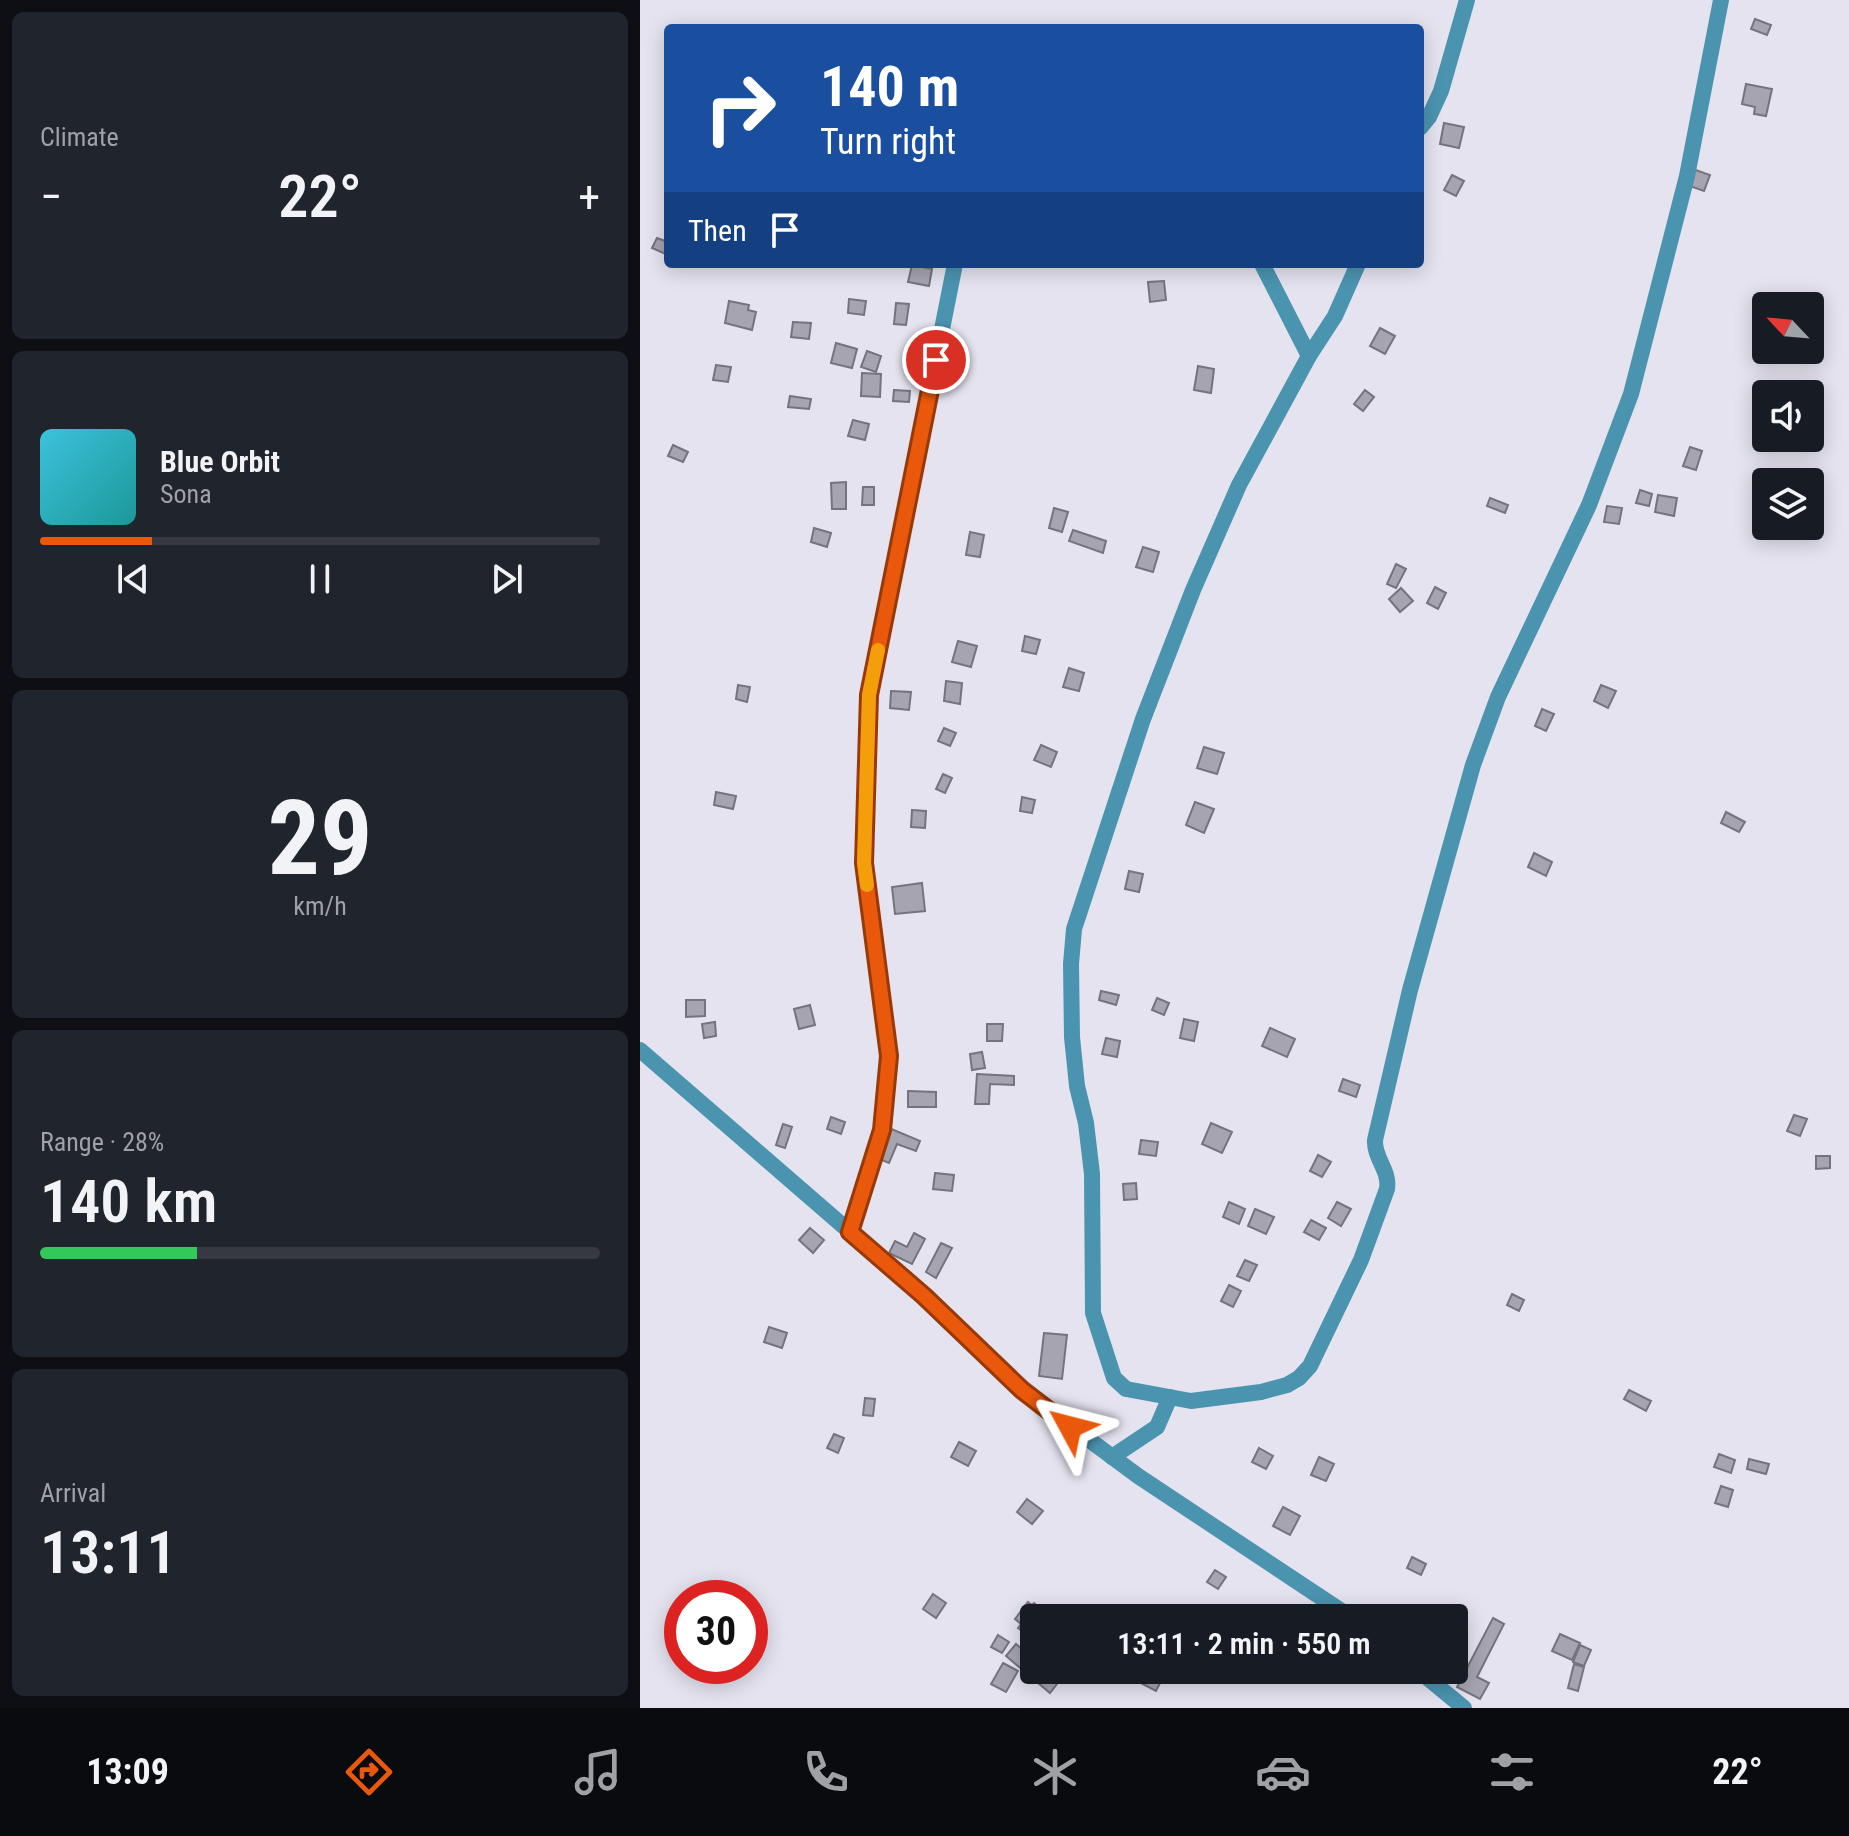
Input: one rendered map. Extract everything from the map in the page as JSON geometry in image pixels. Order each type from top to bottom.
[{"type":"street","points":[[1424,123],[1441,91],[1467,0]]},
{"type":"street","points":[[1356,268],[1335,316],[1309,356],[1239,485],[1193,590],[1143,719],[1074,929],[1072,1037],[1092,1174],[1093,1313],[1114,1378],[1119,1384],[1139,1393],[1191,1401],[1261,1392],[1287,1385],[1299,1378],[1310,1366],[1324,1339],[1372,1232],[1388,1180],[1375,1149],[1380,1116],[1429,916],[1473,765],[1498,697],[1589,505],[1631,394],[1687,176],[1721,0]]},
{"type":"street","points":[[850,1232],[882,1130],[889,1056],[864,863],[869,695],[954,268]]},
{"type":"street","points":[[1264,268],[1309,356]]},
{"type":"street","points":[[640,1050],[924,1296],[1022,1390],[1112,1457],[1331,1604]]},
{"type":"street","points":[[1112,1457],[1157,1427],[1170,1397]]},
{"type":"street","points":[[1435,1684],[1464,1708]]},
{"type":"building","points":[[1755,19],[1771,25],[1767,35],[1751,29]]},
{"type":"building","points":[[1746,84],[1772,89],[1766,116],[1754,114],[1755,107],[1742,104]]},
{"type":"building","points":[[1444,123],[1464,127],[1459,148],[1440,144]]},
{"type":"building","points":[[1690,168],[1710,175],[1704,191],[1684,184]]},
{"type":"building","points":[[1452,175],[1464,181],[1456,196],[1444,190]]},
{"type":"building","points":[[657,238],[664,241],[664,253],[652,248]]},
{"type":"building","points":[[911,268],[932,269],[929,286],[908,282]]},
{"type":"building","points":[[1164,281],[1166,300],[1150,302],[1148,282]]},
{"type":"building","points":[[849,299],[866,301],[864,315],[848,313]]},
{"type":"building","points":[[729,301],[749,305],[748,310],[756,312],[752,330],[725,323]]},
{"type":"building","points":[[896,303],[909,304],[906,325],[894,324]]},
{"type":"building","points":[[793,322],[811,323],[809,339],[791,337]]},
{"type":"building","points":[[1380,328],[1395,336],[1385,354],[1370,346]]},
{"type":"building","points":[[836,343],[857,349],[852,368],[831,363]]},
{"type":"building","points":[[867,351],[881,356],[876,372],[861,367]]},
{"type":"building","points":[[716,365],[731,367],[728,382],[713,380]]},
{"type":"building","points":[[1198,366],[1214,369],[1211,393],[1194,390]]},
{"type":"building","points":[[862,373],[881,374],[880,397],[861,396]]},
{"type":"building","points":[[894,390],[910,391],[909,402],[893,401]]},
{"type":"building","points":[[1365,390],[1374,397],[1363,411],[1354,404]]},
{"type":"building","points":[[790,396],[811,399],[809,409],[788,407]]},
{"type":"building","points":[[853,420],[869,424],[865,440],[848,436]]},
{"type":"building","points":[[673,445],[688,452],[683,462],[668,456]]},
{"type":"building","points":[[1690,447],[1702,451],[1696,470],[1683,466]]},
{"type":"building","points":[[846,482],[846,509],[832,509],[831,483]]},
{"type":"building","points":[[863,487],[874,487],[874,505],[862,505]]},
{"type":"building","points":[[1640,490],[1652,494],[1649,506],[1636,503]]},
{"type":"building","points":[[1658,495],[1677,498],[1674,516],[1655,512]]},
{"type":"building","points":[[1490,498],[1508,505],[1505,513],[1487,506]]},
{"type":"building","points":[[1607,506],[1622,508],[1619,524],[1604,522]]},
{"type":"building","points":[[1054,508],[1068,512],[1062,532],[1049,528]]},
{"type":"building","points":[[814,528],[831,533],[827,547],[811,542]]},
{"type":"building","points":[[1073,530],[1106,541],[1103,553],[1069,541]]},
{"type":"building","points":[[970,532],[984,535],[980,557],[966,555]]},
{"type":"building","points":[[1143,547],[1159,552],[1153,572],[1136,567]]},
{"type":"building","points":[[1396,564],[1406,569],[1396,588],[1387,584]]},
{"type":"building","points":[[1435,587],[1446,593],[1438,609],[1427,603]]},
{"type":"building","points":[[1401,588],[1413,601],[1400,612],[1389,599]]},
{"type":"building","points":[[1025,636],[1040,640],[1036,654],[1022,651]]},
{"type":"building","points":[[958,641],[977,646],[971,667],[952,662]]},
{"type":"building","points":[[1069,668],[1084,673],[1079,691],[1063,687]]},
{"type":"building","points":[[946,681],[962,683],[960,704],[944,701]]},
{"type":"building","points":[[738,685],[750,687],[747,702],[736,699]]},
{"type":"building","points":[[1601,685],[1616,691],[1608,708],[1594,701]]},
{"type":"building","points":[[891,691],[911,692],[909,710],[890,708]]},
{"type":"building","points":[[1542,709],[1554,714],[1546,731],[1535,726]]},
{"type":"building","points":[[944,728],[956,733],[950,746],[938,741]]},
{"type":"building","points":[[1041,745],[1057,752],[1051,767],[1034,760]]},
{"type":"building","points":[[1204,747],[1224,753],[1217,774],[1197,768]]},
{"type":"building","points":[[943,774],[952,778],[945,793],[936,789]]},
{"type":"building","points":[[716,792],[736,796],[733,809],[714,805]]},
{"type":"building","points":[[1022,797],[1035,800],[1032,813],[1020,811]]},
{"type":"building","points":[[1195,802],[1214,809],[1204,833],[1186,825]]},
{"type":"building","points":[[912,810],[926,811],[925,828],[911,827]]},
{"type":"building","points":[[1726,812],[1745,822],[1739,832],[1721,823]]},
{"type":"building","points":[[1534,853],[1552,862],[1546,876],[1528,867]]},
{"type":"building","points":[[1129,871],[1143,874],[1139,892],[1125,889]]},
{"type":"building","points":[[922,883],[925,911],[895,914],[892,887]]},
{"type":"building","points":[[1101,991],[1119,995],[1116,1005],[1099,1000]]},
{"type":"building","points":[[1157,998],[1169,1003],[1164,1015],[1152,1010]]},
{"type":"building","points":[[686,1000],[705,1000],[705,1016],[686,1017]]},
{"type":"building","points":[[810,1005],[815,1025],[799,1029],[794,1009]]},
{"type":"building","points":[[1184,1019],[1198,1022],[1194,1041],[1180,1038]]},
{"type":"building","points":[[715,1022],[716,1036],[704,1038],[702,1024]]},
{"type":"building","points":[[987,1024],[1003,1024],[1002,1041],[987,1041]]},
{"type":"building","points":[[1270,1028],[1295,1039],[1287,1057],[1262,1046]]},
{"type":"building","points":[[1106,1038],[1120,1041],[1117,1057],[1102,1054]]},
{"type":"building","points":[[982,1052],[985,1068],[972,1070],[970,1054]]},
{"type":"building","points":[[977,1074],[1014,1076],[1014,1085],[990,1084],[989,1104],[975,1104]]},
{"type":"building","points":[[1343,1079],[1360,1085],[1356,1097],[1339,1091]]},
{"type":"building","points":[[908,1091],[936,1092],[936,1107],[908,1107]]},
{"type":"building","points":[[1794,1115],[1807,1119],[1800,1136],[1787,1131]]},
{"type":"building","points":[[831,1117],[845,1122],[841,1134],[827,1129]]},
{"type":"building","points":[[1211,1123],[1232,1132],[1222,1153],[1202,1144]]},
{"type":"building","points":[[783,1124],[792,1127],[785,1148],[776,1145]]},
{"type":"building","points":[[889,1128],[920,1141],[916,1151],[897,1144],[889,1163],[877,1158]]},
{"type":"building","points":[[1141,1140],[1158,1142],[1156,1156],[1139,1154]]},
{"type":"building","points":[[1318,1155],[1331,1162],[1322,1177],[1310,1171]]},
{"type":"building","points":[[1816,1156],[1830,1156],[1830,1168],[1816,1169]]},
{"type":"building","points":[[935,1173],[954,1175],[952,1191],[933,1189]]},
{"type":"building","points":[[1136,1183],[1137,1199],[1124,1200],[1123,1184]]},
{"type":"building","points":[[1229,1202],[1245,1209],[1239,1224],[1223,1217]]},
{"type":"building","points":[[1337,1202],[1351,1209],[1341,1226],[1328,1218]]},
{"type":"building","points":[[1255,1209],[1274,1217],[1266,1234],[1248,1226]]},
{"type":"building","points":[[1311,1220],[1326,1228],[1319,1240],[1304,1232]]},
{"type":"building","points":[[810,1228],[824,1240],[813,1253],[799,1240]]},
{"type":"building","points":[[914,1233],[925,1239],[912,1264],[889,1253],[895,1241],[907,1247]]},
{"type":"building","points":[[941,1243],[952,1248],[936,1278],[926,1272]]},
{"type":"building","points":[[1245,1260],[1257,1265],[1249,1281],[1237,1276]]},
{"type":"building","points":[[1229,1285],[1241,1291],[1233,1307],[1221,1301]]},
{"type":"building","points":[[1512,1294],[1524,1300],[1519,1311],[1507,1305]]},
{"type":"building","points":[[769,1327],[787,1333],[782,1348],[764,1342]]},
{"type":"building","points":[[1044,1333],[1067,1335],[1062,1379],[1039,1376]]},
{"type":"building","points":[[1629,1390],[1651,1401],[1646,1411],[1624,1399]]},
{"type":"building","points":[[865,1398],[875,1399],[873,1416],[863,1415]]},
{"type":"building","points":[[834,1434],[844,1438],[838,1453],[827,1448]]},
{"type":"building","points":[[959,1442],[976,1451],[968,1466],[951,1457]]},
{"type":"building","points":[[1259,1448],[1273,1456],[1266,1469],[1252,1462]]},
{"type":"building","points":[[1719,1454],[1735,1460],[1731,1473],[1714,1467]]},
{"type":"building","points":[[1319,1457],[1334,1464],[1326,1481],[1311,1475]]},
{"type":"building","points":[[1749,1459],[1769,1464],[1766,1474],[1747,1469]]},
{"type":"building","points":[[1721,1486],[1733,1490],[1728,1507],[1715,1503]]},
{"type":"building","points":[[1027,1499],[1043,1511],[1032,1524],[1017,1512]]},
{"type":"building","points":[[1283,1507],[1300,1516],[1290,1535],[1273,1526]]},
{"type":"building","points":[[1412,1557],[1426,1564],[1421,1575],[1407,1568]]},
{"type":"building","points":[[1215,1570],[1226,1577],[1218,1589],[1207,1582]]},
{"type":"building","points":[[933,1594],[946,1603],[936,1618],[923,1609]]},
{"type":"building","points":[[1493,1618],[1504,1624],[1477,1677],[1489,1683],[1480,1699],[1457,1687],[1459,1684],[1468,1684],[1468,1666]]},
{"type":"building","points":[[1560,1634],[1580,1643],[1572,1660],[1552,1651]]},
{"type":"building","points":[[998,1635],[1009,1642],[1002,1653],[991,1647]]},
{"type":"building","points":[[1016,1644],[1020,1647],[1020,1668],[1006,1656]]},
{"type":"building","points":[[1580,1645],[1591,1650],[1584,1666],[1573,1662]]},
{"type":"building","points":[[1003,1663],[1018,1671],[1006,1692],[991,1684]]},
{"type":"building","points":[[1574,1664],[1584,1667],[1578,1691],[1568,1688]]},
{"type":"building","points":[[1039,1684],[1057,1684],[1050,1693]]},
{"type":"building","points":[[1143,1684],[1160,1684],[1156,1691]]},
{"type":"slow traffic","points":[[867,885],[864,863],[869,695],[878,650]]},
{"type":"route","points":[[936,360],[869,695],[864,863],[889,1056],[882,1130],[850,1232],[924,1296],[1022,1390],[1070,1427]]}]
